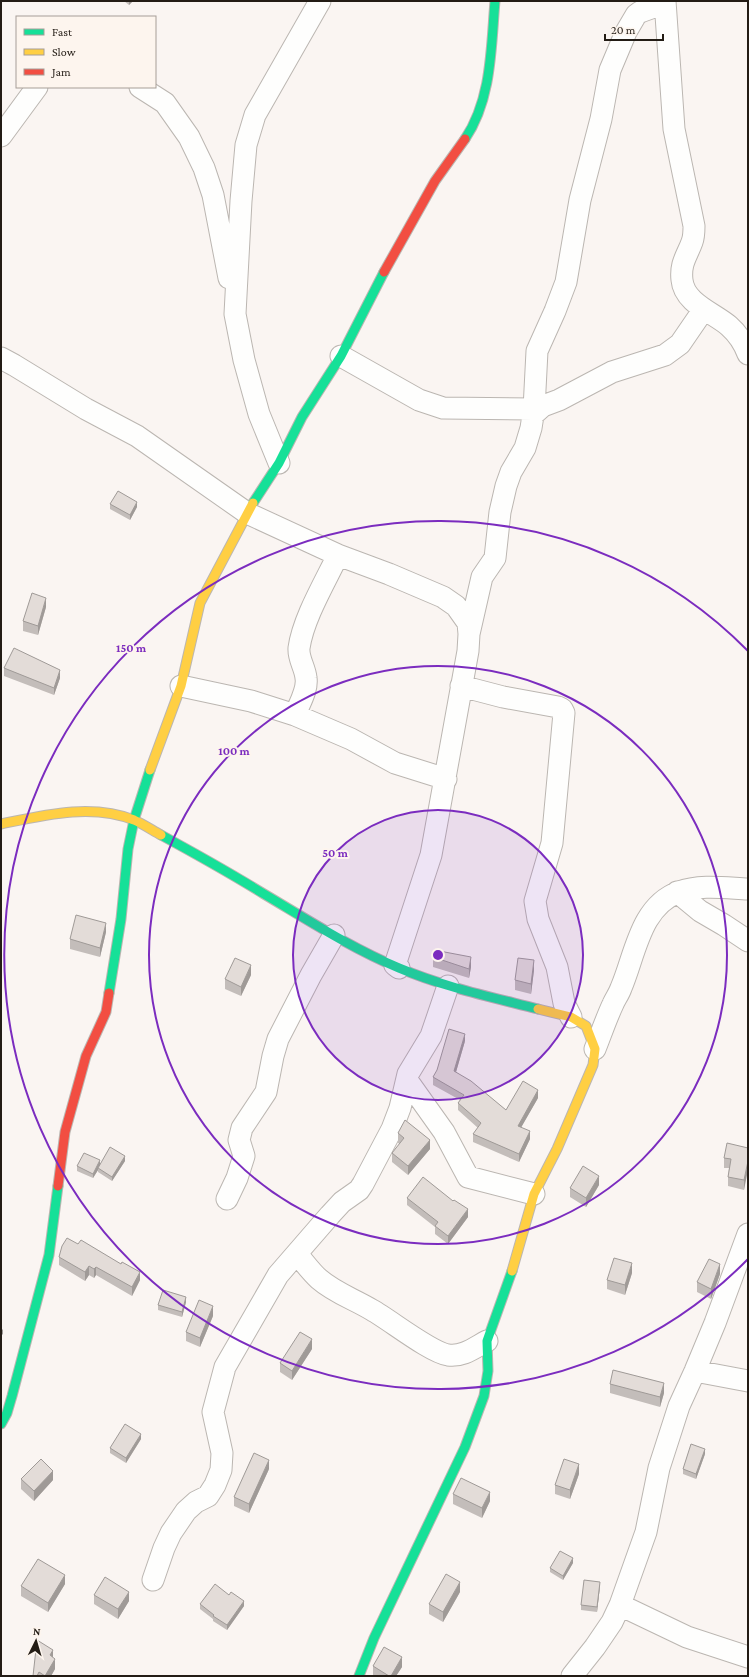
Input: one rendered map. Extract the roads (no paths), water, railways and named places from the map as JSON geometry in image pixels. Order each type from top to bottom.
[{"type":"street","points":[[236,314],[241,201],[246,146],[255,115],[320,1]]},
{"type":"street","points":[[1,1424],[7,1414],[53,1237],[59,1170],[65,1132],[72,1104],[77,1092],[86,1056],[106,1012],[121,919],[128,849],[134,820],[152,765],[181,686],[200,603],[247,513],[279,463],[302,417],[341,356],[394,253],[435,181],[472,128],[487,86],[495,1]]},
{"type":"street","points":[[399,968],[395,965],[432,855],[470,634],[482,577],[494,558],[500,512],[506,486],[511,472],[525,448],[531,428],[534,411],[537,350],[555,311],[566,282],[580,200],[600,126],[610,70],[626,32],[636,15],[665,2],[674,129],[694,226],[693,240],[682,267],[682,282],[688,294],[704,309],[729,326],[744,344],[748,354]]},
{"type":"street","points":[[1,136],[36,88]]},
{"type":"street","points":[[142,88],[165,103],[189,137],[204,168],[213,195],[244,360],[259,414],[279,463]]},
{"type":"street","points":[[341,356],[419,400],[443,408],[534,411],[559,400],[612,372],[665,355],[680,344],[704,309]]},
{"type":"street","points":[[1,358],[14,364],[86,409],[137,436],[247,513],[338,555],[389,574],[443,597],[456,606],[468,623],[470,634]]},
{"type":"street","points":[[295,716],[306,683],[305,672],[298,654],[301,638],[317,598],[338,555]]},
{"type":"street","points":[[181,686],[251,701],[295,716],[351,739],[395,764],[446,779]]},
{"type":"street","points":[[461,686],[503,697],[558,707],[562,709],[564,713],[552,843],[535,901],[538,919],[557,967],[564,1003],[571,1017]]},
{"type":"street","points":[[1,824],[56,813],[74,812],[109,813],[134,820],[223,869],[334,935],[399,968],[448,986],[571,1017],[586,1026],[595,1049]]},
{"type":"street","points":[[360,1676],[374,1638],[465,1448],[476,1420],[484,1396],[488,1371],[487,1341],[508,1286],[534,1194],[557,1149],[593,1065],[595,1049],[612,1005],[621,988],[646,923],[662,902],[677,892],[705,888],[748,889]]},
{"type":"street","points":[[677,892],[700,911],[748,941]]},
{"type":"street","points":[[227,1199],[237,1178],[244,1156],[239,1140],[242,1128],[266,1092],[278,1039],[311,975],[334,935]]},
{"type":"street","points":[[153,1580],[171,1533],[186,1511],[196,1502],[208,1496],[215,1485],[221,1470],[222,1453],[213,1412],[225,1367],[278,1275],[342,1202],[359,1190],[363,1184],[392,1129],[400,1108],[408,1074],[431,1036],[448,986]]},
{"type":"street","points":[[407,1080],[444,1132],[468,1177],[534,1194]]},
{"type":"street","points":[[572,1676],[595,1647],[612,1622],[620,1605],[646,1532],[659,1468],[679,1406],[695,1371],[748,1234]]},
{"type":"street","points":[[297,1254],[319,1279],[333,1289],[390,1320],[437,1352],[447,1355],[459,1355],[487,1341]]},
{"type":"street","points":[[695,1371],[748,1381]]},
{"type":"street","points":[[620,1605],[687,1636],[748,1657]]}]
